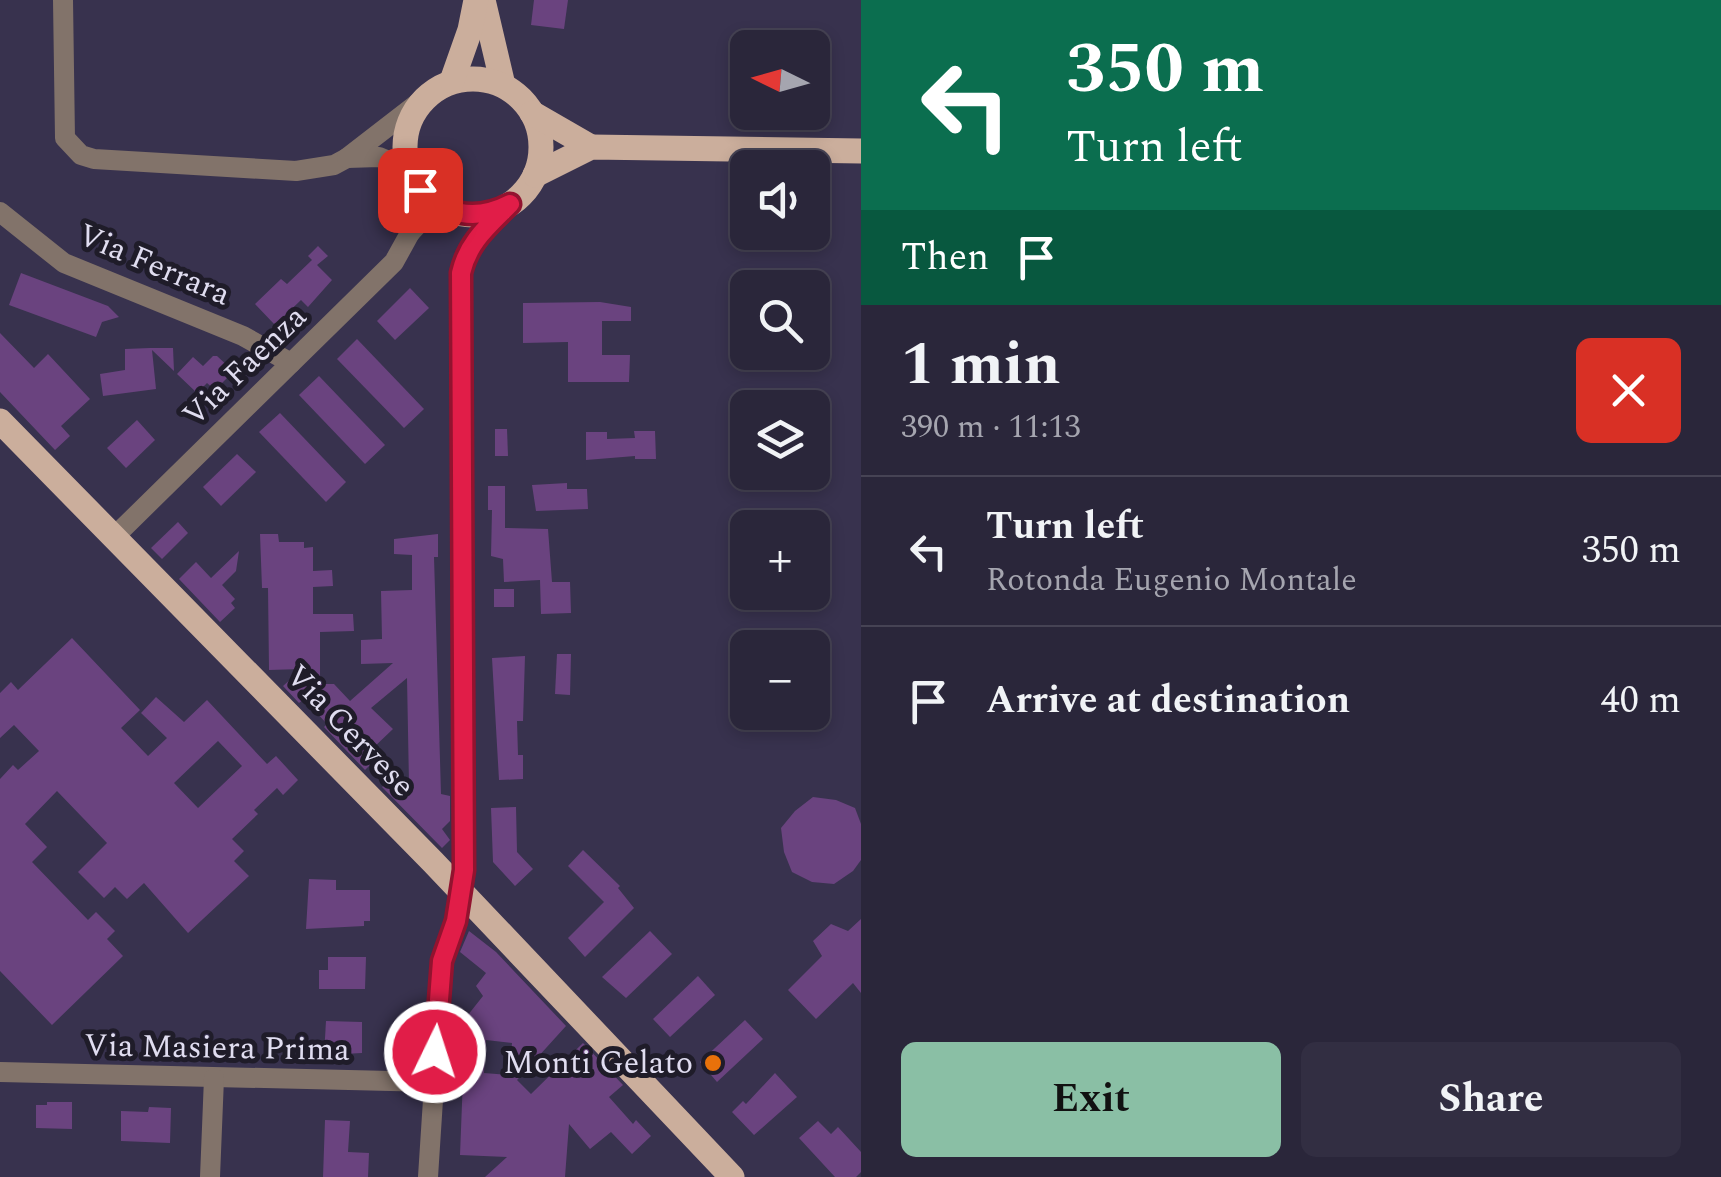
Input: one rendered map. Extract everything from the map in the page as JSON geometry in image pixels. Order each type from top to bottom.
[{"type":"main road","points":[[452,81],[480,0]]},
{"type":"main road","points":[[480,0],[503,85]]},
{"type":"main road","points":[[535,175],[541,144],[532,113],[520,97],[503,85],[478,78],[452,81],[422,100],[406,132],[408,169],[420,190],[450,212],[486,214],[510,204],[535,175],[591,147],[861,151]]},
{"type":"main road","points":[[532,113],[591,147]]},
{"type":"main road","name":"Via Cervese","points":[[0,421],[732,1177]]},
{"type":"street","points":[[64,0],[65,138],[81,155],[94,159],[316,170],[347,158],[422,100]]},
{"type":"street","points":[[347,158],[379,157],[408,169],[410,233]]},
{"type":"street","points":[[428,1177],[442,961],[462,894],[461,273],[475,238],[510,204]]},
{"type":"street","name":"Via Ferrara","points":[[0,212],[64,263],[243,336],[291,363]]},
{"type":"street","points":[[410,233],[422,220],[450,212]]},
{"type":"street","name":"Via Faenza","points":[[114,537],[394,262],[410,233]]},
{"type":"street","name":"Via Masiera Prima","points":[[0,1072],[433,1082]]},
{"type":"street","points":[[210,1177],[214,1078]]},
{"type":"building","points":[[534,0],[568,0],[564,29],[531,25]]},
{"type":"building","points":[[318,246],[328,256],[317,265],[332,280],[308,307],[301,300],[275,325],[255,304],[281,279],[287,284],[312,260],[308,256]]},
{"type":"building","points":[[21,273],[108,306],[119,317],[102,322],[96,337],[9,305]]},
{"type":"building","points":[[410,288],[429,308],[395,340],[377,321]]},
{"type":"building","points":[[600,302],[631,307],[631,321],[602,321],[602,355],[630,355],[629,382],[568,382],[568,342],[523,343],[523,303]]},
{"type":"building","points":[[0,333],[34,368],[48,354],[90,399],[61,426],[70,436],[55,450],[0,392]]},
{"type":"building","points":[[357,339],[424,409],[404,428],[337,359]]},
{"type":"building","points":[[173,348],[174,371],[152,350],[156,389],[103,396],[100,374],[125,370],[125,349]]},
{"type":"building","points":[[213,356],[231,369],[225,374],[228,377],[215,390],[207,383],[197,393],[177,374],[193,357],[203,366]]},
{"type":"building","points":[[319,376],[385,445],[365,464],[299,395]]},
{"type":"building","points":[[280,413],[346,482],[326,502],[259,432]]},
{"type":"building","points":[[137,420],[155,440],[126,468],[107,448]]},
{"type":"building","points":[[495,429],[507,429],[508,456],[495,456]]},
{"type":"building","points":[[634,431],[655,431],[656,459],[635,456],[586,460],[586,432],[607,432],[607,439],[635,438]]},
{"type":"building","points":[[237,454],[256,472],[221,506],[203,487]]},
{"type":"building","points":[[567,483],[567,489],[587,489],[588,509],[536,511],[532,485]]},
{"type":"building","points":[[488,486],[505,486],[505,528],[548,529],[552,582],[570,582],[571,613],[541,614],[540,580],[504,582],[503,559],[491,556]]},
{"type":"building","points":[[178,522],[188,533],[162,559],[151,548]]},
{"type":"building","points":[[260,534],[278,534],[279,542],[304,542],[304,548],[313,547],[313,571],[332,570],[333,586],[313,587],[313,614],[353,614],[354,631],[320,632],[320,684],[334,684],[350,701],[393,663],[361,664],[361,640],[382,639],[381,591],[412,590],[412,555],[394,554],[394,539],[438,534],[438,557],[434,557],[441,794],[450,796],[450,821],[442,829],[450,840],[442,848],[382,787],[398,772],[409,784],[407,678],[371,708],[393,729],[372,749],[379,756],[365,770],[324,727],[327,724],[304,699],[299,703],[283,686],[302,669],[269,670],[268,588],[262,588]]},
{"type":"building","points":[[239,551],[236,571],[222,585],[235,599],[231,603],[235,608],[220,622],[179,579],[196,562],[211,578]]},
{"type":"building","points":[[494,589],[514,589],[514,607],[494,607]]},
{"type":"building","points":[[72,638],[140,710],[121,728],[148,756],[167,738],[141,713],[156,697],[184,722],[207,700],[267,764],[276,756],[298,780],[283,795],[277,788],[232,839],[244,851],[234,861],[249,876],[188,933],[144,883],[127,899],[115,887],[104,898],[78,872],[107,843],[57,791],[25,824],[47,847],[32,862],[88,920],[96,912],[115,931],[107,939],[123,956],[52,1025],[0,971],[0,779],[13,765],[18,770],[39,751],[14,725],[0,738],[0,693],[11,682],[18,690]],"holes":[[[218,741],[242,766],[198,808],[174,783]]]},
{"type":"building","points":[[557,654],[571,654],[570,695],[555,694]]},
{"type":"building","points":[[525,656],[523,721],[517,721],[523,779],[499,780],[492,658]]},
{"type":"building","points":[[813,797],[855,808],[861,824],[861,860],[834,884],[812,882],[792,872],[784,852],[781,828]]},
{"type":"building","points":[[516,807],[517,852],[533,869],[515,886],[493,862],[491,808]]},
{"type":"building","points":[[583,850],[620,886],[634,908],[585,957],[568,938],[604,902],[568,866]]},
{"type":"building","points":[[309,879],[336,880],[336,890],[370,890],[370,921],[364,921],[364,926],[306,929]]},
{"type":"building","points":[[861,919],[861,993],[853,983],[816,1019],[788,990],[822,956],[813,941],[831,924],[848,931]]},
{"type":"building","points":[[469,931],[496,952],[566,1026],[517,1080],[531,1094],[583,1043],[623,1085],[609,1097],[633,1124],[636,1120],[651,1136],[632,1154],[611,1132],[590,1149],[569,1124],[565,1177],[485,1177],[507,1157],[460,1155],[464,1052],[471,1053],[473,1029],[460,1025],[483,996],[476,986],[486,973],[460,952]],"holes":[[[486,1040],[512,1043],[509,1075],[484,1073]]]},
{"type":"building","points":[[650,931],[672,954],[626,998],[602,977]]},
{"type":"building","points":[[328,957],[366,957],[365,989],[319,989],[319,970],[328,970]]},
{"type":"building","points":[[698,976],[715,995],[670,1037],[653,1019]]},
{"type":"building","points":[[745,1020],[763,1039],[717,1082],[700,1062]]},
{"type":"building","points":[[326,1021],[362,1022],[362,1053],[324,1055]]},
{"type":"building","points":[[775,1073],[797,1097],[754,1135],[732,1112],[743,1101],[746,1104]]},
{"type":"building","points":[[72,1102],[72,1129],[36,1128],[36,1105]]},
{"type":"building","points":[[149,1107],[171,1108],[170,1143],[121,1141],[121,1111],[148,1112]]},
{"type":"building","points":[[325,1120],[350,1121],[348,1152],[369,1153],[368,1177],[323,1177]]},
{"type":"building","points":[[818,1121],[831,1134],[838,1127],[861,1152],[861,1172],[856,1177],[835,1177],[799,1138]]},
{"type":"place","name":"Monti Gelato","points":[[713,1063]]},
{"type":"route","points":[[420,190],[439,206],[461,214],[486,214],[510,204],[475,238],[461,273],[464,870],[456,921],[442,961],[435,1052]]}]
